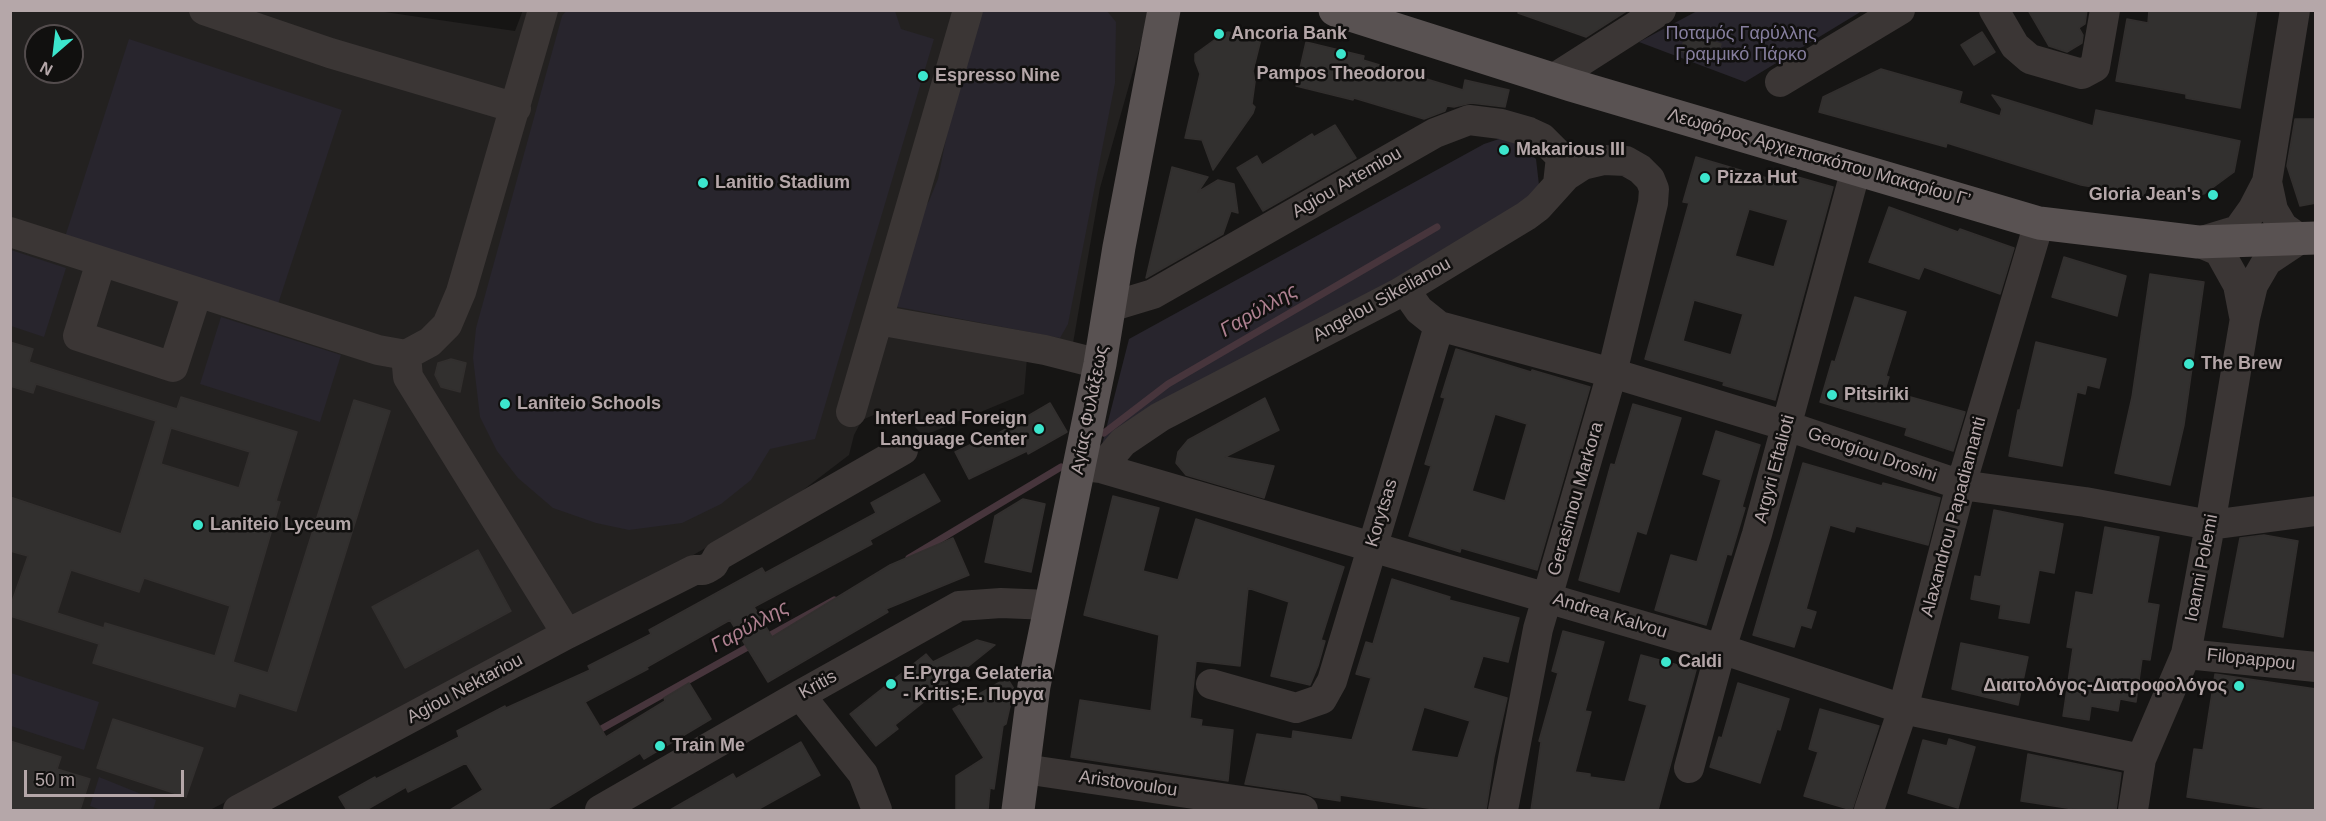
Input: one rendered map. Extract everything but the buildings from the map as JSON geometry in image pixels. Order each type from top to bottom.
[{"type":"main road","name":"Αγίας Φυλάξεως","points":[[1018,810],[1034,686],[1050,605],[1091,467],[1100,364],[1119,247],[1164,10]]},
{"type":"main road","name":"Λεωφόρος Αρχιεπισκόπου Μακαρίου Γ’","points":[[1335,10],[1553,79],[2039,223],[2198,242],[2308,239]]},
{"type":"street","points":[[204,10],[330,53],[516,108]]},
{"type":"street","points":[[10,232],[378,350],[406,355],[430,342],[447,325],[461,292],[543,10]]},
{"type":"street","points":[[851,412],[968,10]]},
{"type":"street","points":[[1553,79],[1660,10]]},
{"type":"street","points":[[1994,10],[2015,46],[2030,59],[2082,74],[2095,67],[2105,10]]},
{"type":"street","points":[[1780,82],[1898,11]]},
{"type":"street","points":[[2198,242],[2238,230],[2253,209],[2267,182],[2301,16]]},
{"type":"street","name":"Agiou Artemiou","points":[[1110,307],[1153,294],[1435,133],[1469,120],[1515,127],[1542,138],[1561,158],[1558,184]]},
{"type":"street","name":"Angelou Sikelianou","points":[[1091,467],[1160,417],[1405,290],[1526,216],[1566,176],[1583,165],[1604,160],[1626,161],[1640,169],[1650,179],[1654,189]]},
{"type":"street","name":"Argyri Eftalioti","points":[[1689,768],[1721,650],[1757,534],[1856,169]]},
{"type":"street","points":[[2267,182],[2273,210],[2283,227],[2308,239]]},
{"type":"street","name":"Gerasimou Markora","points":[[1503,810],[1538,629],[1612,373],[1653,203],[1654,189]]},
{"type":"street","name":"Alaxandrou Papadiamanti","points":[[1869,810],[1903,709],[1961,485],[2039,223]]},
{"type":"street","name":"Ioanni Polemi","points":[[2133,810],[2141,759],[2186,654],[2245,318],[2253,285],[2267,261],[2308,239]]},
{"type":"street","name":"Ioanni Polemi","points":[[2198,242],[2219,251],[2238,285],[2245,318]]},
{"type":"street","points":[[101,262],[78,336],[173,367],[197,293]]},
{"type":"street","points":[[1405,290],[1419,310],[1439,326]]},
{"type":"street","points":[[878,320],[1045,350],[1100,364]]},
{"type":"street","name":"Georgiou Drosini","points":[[1439,326],[1612,373],[1787,426],[1961,485],[2085,502],[2210,525],[2316,512]]},
{"type":"street","name":"Korytsas","points":[[1211,684],[1296,708],[1322,699],[1332,681],[1439,326]]},
{"type":"street","points":[[406,355],[408,377],[567,634]]},
{"type":"street","name":"Agiou Nektariou","points":[[238,810],[567,634],[706,563],[903,450]]},
{"type":"street","name":"Andrea Kalvou","points":[[1091,467],[1547,598],[1721,650],[1903,709],[2141,759]]},
{"type":"street","name":"Kritis","points":[[600,810],[800,694],[959,606],[1001,603],[1050,605]]},
{"type":"street","name":"Filopappou","points":[[2186,654],[2316,667]]},
{"type":"street","points":[[800,694],[863,774],[877,810]]},
{"type":"street","name":"Aristovoulou","points":[[1023,769],[1304,810]]},
{"type":"shaded area","name":"Laniteio Schools","points":[[371,10],[515,31],[523,10],[1150,11],[1100,188],[1072,349],[1028,346],[1024,394],[923,436],[909,420],[891,415],[876,414],[862,420],[854,435],[849,455],[794,497],[589,615],[210,810],[11,810],[10,11]]},
{"type":"green space","name":"Lanitio Stadium","points":[[566,11],[895,11],[901,29],[934,39],[815,439],[770,449],[751,480],[721,504],[682,523],[629,530],[596,523],[553,508],[518,478],[497,451],[480,417],[473,358],[476,328],[562,16]]},
{"type":"green space","points":[[977,11],[1107,11],[1116,22],[1115,83],[1068,324],[1060,338],[893,306],[921,212],[929,201],[938,179],[953,103]]},
{"type":"green space","name":"Ποταμός Γαρύλλης Γραμμικό Πάρκο","points":[[1697,11],[1862,11],[1745,82],[1639,42]]},
{"type":"green space","points":[[129,39],[342,110],[277,307],[65,237]]},
{"type":"green space","points":[[1502,138],[1521,145],[1536,159],[1539,185],[1533,202],[1102,445],[1129,339],[1484,144]]},
{"type":"green space","points":[[11,250],[66,268],[44,337],[11,326]]},
{"type":"green space","points":[[221,317],[341,355],[320,422],[200,384]]},
{"type":"green space","points":[[11,673],[99,702],[84,750],[11,726]]},
{"type":"green space","points":[[99,777],[156,800],[153,810],[101,810],[90,806]]},
{"type":"waterway","name":"Γαρύλλης","points":[[1104,433],[1168,384],[1437,227]]},
{"type":"waterway","name":"Γαρύλλης","points":[[909,558],[1061,467]]},
{"type":"waterway","name":"Γαρύλλης","points":[[765,638],[834,600]]},
{"type":"waterway","name":"Γαρύλλης","points":[[594,733],[755,643]]},
{"type":"place","name":"Ancoria Bank","points":[[1219,34]]},
{"type":"place","name":"Pampos Theodorou","points":[[1341,54]]},
{"type":"place","name":"Espresso Nine","points":[[923,76]]},
{"type":"place","name":"Makarious III","points":[[1504,150]]},
{"type":"place","name":"Pizza Hut","points":[[1705,178]]},
{"type":"place","name":"Lanitio Stadium","points":[[703,183]]},
{"type":"place","name":"Gloria Jean's","points":[[2213,195]]},
{"type":"place","name":"The Brew","points":[[2189,364]]},
{"type":"place","name":"Pitsiriki","points":[[1832,395]]},
{"type":"place","name":"Laniteio Schools","points":[[505,404]]},
{"type":"place","name":"InterLead Foreign Language Center","points":[[1039,429]]},
{"type":"place","name":"Laniteio Lyceum","points":[[198,525]]},
{"type":"place","name":"Caldi","points":[[1666,662]]},
{"type":"place","name":"E.Pyrga Gelateria - Kritis;Ε. Πυργα","points":[[891,684]]},
{"type":"place","name":"Διαιτολόγος-Διατροφολόγος","points":[[2239,686]]},
{"type":"place","name":"Train Me","points":[[660,746]]}]
